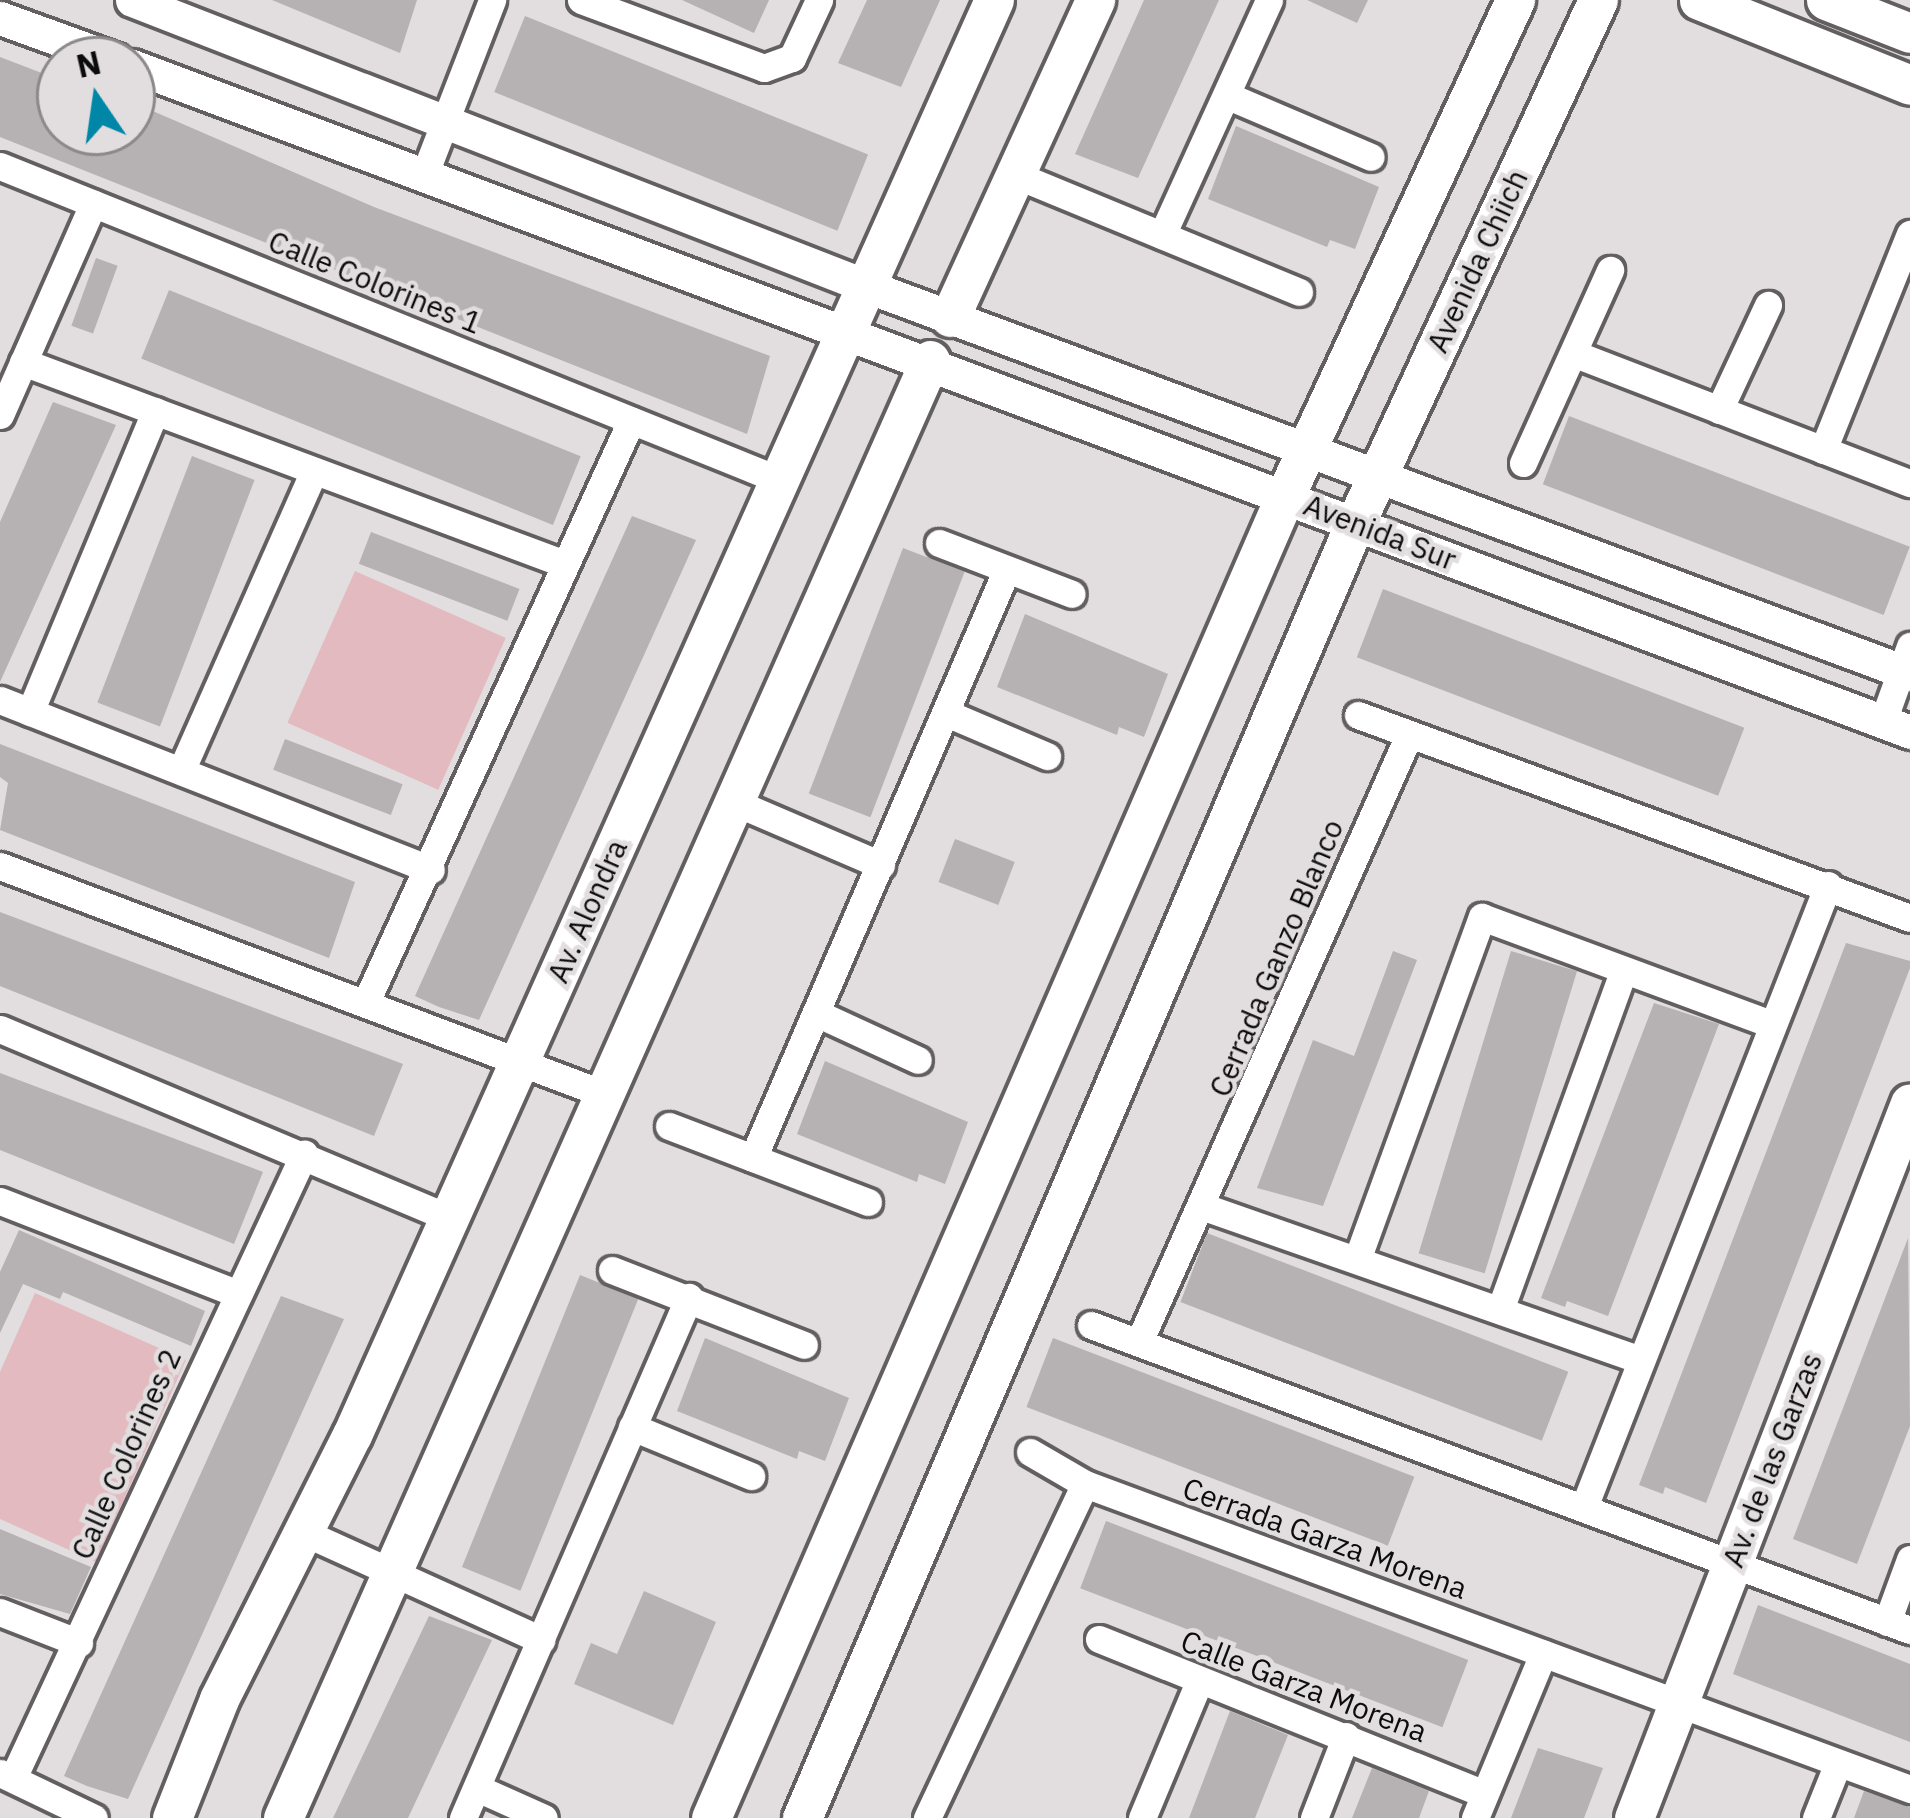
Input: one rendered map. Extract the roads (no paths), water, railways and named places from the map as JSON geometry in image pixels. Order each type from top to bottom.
[{"type":"main road","name":"Av. Alondra","points":[[172,1818],[301,1531],[505,1053],[768,476],[850,330],[994,0]]},
{"type":"main road","points":[[950,317],[1030,182],[1095,0]]},
{"type":"main road","points":[[711,1818],[1285,496],[1515,0]]},
{"type":"main road","name":"Avenida Chiich","points":[[802,1818],[1356,523],[1598,0]]},
{"type":"main road","points":[[1699,0],[1910,85]]},
{"type":"main road","points":[[1826,0],[1910,33]]},
{"type":"main road","points":[[283,1818],[402,1577],[604,1094],[930,361]]},
{"type":"main road","name":"Av. de las Garzas","points":[[1634,1818],[1664,1701],[1749,1565],[1910,1103]]},
{"type":"street","name":"Avenida Sur","points":[[132,0],[450,110],[869,287],[1306,449],[1907,661]]},
{"type":"street","points":[[425,173],[491,0]]},
{"type":"street","points":[[581,0],[650,12],[764,68],[792,58],[819,0]]},
{"type":"street","points":[[1162,235],[1269,0]]},
{"type":"street","points":[[0,18],[50,36]]},
{"type":"street","name":"Avenida Sur","points":[[156,75],[850,330],[1896,726]]},
{"type":"street","points":[[1228,96],[1371,157]]},
{"type":"street","name":"Calle Colorines 1","points":[[0,166],[768,476]]},
{"type":"street","points":[[1030,182],[1299,292]]},
{"type":"street","points":[[0,415],[93,204]]},
{"type":"street","points":[[1823,450],[1910,234]]},
{"type":"street","points":[[1523,463],[1610,270]]},
{"type":"street","points":[[1719,410],[1768,305]]},
{"type":"street","points":[[930,361],[950,317]]},
{"type":"street","points":[[1575,354],[1910,483]]},
{"type":"street","points":[[23,362],[565,564]]},
{"type":"street","points":[[31,712],[155,411]]},
{"type":"street","points":[[366,1002],[431,870],[631,421]]},
{"type":"street","points":[[181,772],[314,471]]},
{"type":"street","points":[[939,543],[1072,594]]},
{"type":"street","points":[[753,1158],[1007,569]]},
{"type":"street","points":[[1896,726],[1907,661]]},
{"type":"street","points":[[0,700],[431,870]]},
{"type":"street","points":[[946,713],[1047,756]]},
{"type":"street","points":[[1358,715],[1910,918]]},
{"type":"street","name":"Cerrada Ganzo Blanco","points":[[1141,1340],[1204,1207],[1408,735]]},
{"type":"street","points":[[734,802],[881,865]]},
{"type":"street","points":[[0,866],[604,1094]]},
{"type":"street","points":[[1584,1507],[1828,885]]},
{"type":"street","points":[[1358,1258],[1483,917],[1622,974],[1771,1024]]},
{"type":"street","points":[[1500,1310],[1622,974]]},
{"type":"street","points":[[816,1013],[917,1060]]},
{"type":"street","points":[[0,1028],[437,1212]]},
{"type":"street","points":[[669,1126],[868,1202]]},
{"type":"street","name":"Calle Colorines 2","points":[[94,1818],[6,1775],[79,1643],[233,1292],[304,1154]]},
{"type":"street","points":[[0,1201],[233,1292]]},
{"type":"street","points":[[1204,1207],[1640,1360]]},
{"type":"street","points":[[612,1270],[804,1345]]},
{"type":"street","points":[[464,1818],[689,1297]]},
{"type":"street","points":[[1091,1325],[1749,1565],[1898,1626],[1910,1559]]},
{"type":"street","points":[[632,1427],[751,1476]]},
{"type":"street","name":"Cerrada Garza Morena","points":[[1030,1452],[1085,1484],[1910,1790]]},
{"type":"street","points":[[928,1818],[1085,1484]]},
{"type":"street","points":[[301,1531],[541,1640]]},
{"type":"street","points":[[0,1612],[79,1643]]},
{"type":"street","name":"Calle Garza Morena","points":[[1100,1639],[1198,1682],[1346,1736],[1479,1806]]},
{"type":"street","points":[[1479,1806],[1543,1654]]},
{"type":"street","points":[[1142,1818],[1198,1682]]},
{"type":"street","points":[[1314,1818],[1346,1736]]},
{"type":"street","points":[[1816,1818],[1838,1763]]},
{"type":"street","points":[[476,1788],[544,1818]]}]
